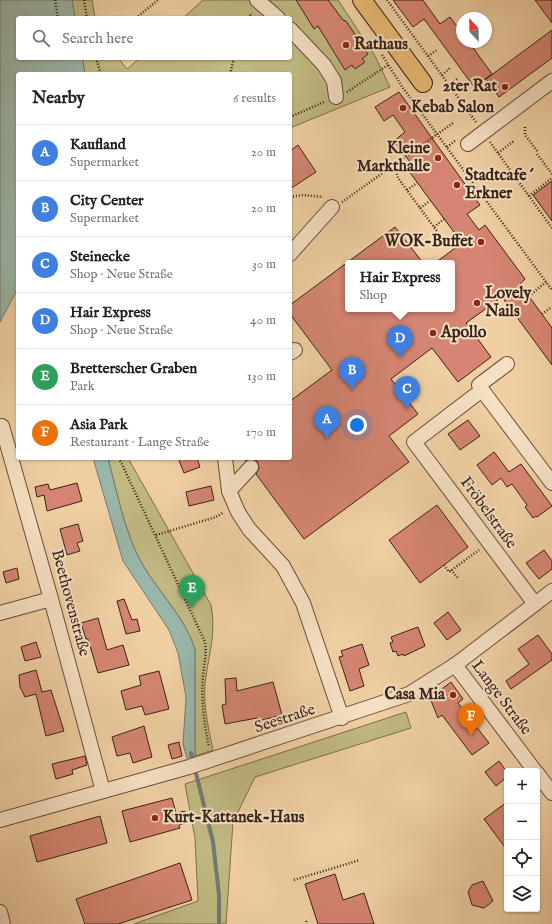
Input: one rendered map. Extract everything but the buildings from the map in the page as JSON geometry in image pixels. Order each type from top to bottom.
[{"type":"main road","points":[[362,0],[423,83]]},
{"type":"street","points":[[257,0],[276,16]]},
{"type":"street","points":[[292,31],[324,65],[334,81],[336,97]]},
{"type":"street","points":[[468,144],[552,81]]},
{"type":"street","points":[[292,251],[330,202]]},
{"type":"street","points":[[507,364],[479,385],[552,483]]},
{"type":"street","name":"Fröbelstraße","points":[[482,390],[414,442],[535,604]]},
{"type":"street","name":"Beethovenstraße","points":[[2,426],[103,791]]},
{"type":"street","points":[[225,460],[229,491],[236,506],[249,529],[283,566],[293,582],[303,604],[342,718]]},
{"type":"street","points":[[229,491],[251,467]]},
{"type":"street","name":"Seestraße","points":[[0,820],[189,767],[210,756],[342,718],[409,694],[455,665],[552,591]]},
{"type":"street","points":[[0,613],[51,599]]},
{"type":"street","name":"Lange Straße","points":[[455,665],[533,768]]},
{"type":"street","name":"Lange Straße","points":[[540,777],[552,792]]},
{"type":"street","points":[[0,912],[3,924]]},
{"type":"path","points":[[55,0],[58,16]]},
{"type":"path","points":[[84,0],[88,16]]},
{"type":"path","points":[[138,16],[158,0]]},
{"type":"path","points":[[388,0],[552,228]]},
{"type":"path","points":[[428,56],[437,50]]},
{"type":"path","points":[[381,53],[388,65],[552,290]]},
{"type":"path","points":[[97,60],[100,72]]},
{"type":"path","points":[[231,72],[234,60]]},
{"type":"path","points":[[362,83],[388,65]]},
{"type":"path","points":[[442,75],[450,68]]},
{"type":"path","points":[[449,85],[458,78]]},
{"type":"path","points":[[292,197],[303,195],[330,202],[345,200],[453,123]]},
{"type":"path","points":[[525,126],[525,135],[552,174]]},
{"type":"path","points":[[498,153],[514,141]]},
{"type":"path","points":[[398,162],[396,171],[398,178],[447,245],[458,237]]},
{"type":"path","points":[[529,196],[552,178]]},
{"type":"path","points":[[407,190],[417,183]]},
{"type":"path","points":[[420,208],[430,201]]},
{"type":"path","points":[[434,227],[444,219]]},
{"type":"path","points":[[528,296],[546,282]]},
{"type":"path","points":[[542,314],[552,307]]},
{"type":"path","points":[[121,460],[205,642],[207,653],[203,675],[203,721],[210,756]]},
{"type":"path","points":[[156,536],[216,516],[236,506]]},
{"type":"path","points":[[451,570],[488,543]]},
{"type":"path","points":[[444,565],[449,572],[451,570],[458,578]]},
{"type":"path","points":[[294,880],[360,860]]},
{"type":"shaded area","points":[[0,0],[72,0],[75,16],[16,16],[16,60],[82,60],[85,72],[16,72],[16,292],[0,322]]},
{"type":"shaded area","points":[[72,0],[92,0],[95,16],[75,16]]},
{"type":"shaded area","points":[[203,0],[338,0],[375,56],[390,87],[292,127],[292,72],[85,72],[82,60],[120,60],[127,69],[138,60],[292,60],[292,16],[185,16]]},
{"type":"shaded area","points":[[94,460],[108,460],[124,518],[136,552],[150,577],[183,623],[195,649],[195,756],[187,758],[183,744],[186,697],[178,653],[169,630],[123,561]]},
{"type":"shaded area","points":[[108,460],[129,460],[211,605],[213,632],[205,685],[205,704],[213,750],[195,756],[195,649],[183,623],[150,577],[136,552],[131,541]]},
{"type":"shaded area","points":[[406,712],[411,728],[255,777],[233,822],[226,924],[134,924],[198,901],[195,838],[185,784]]},
{"type":"waterway","points":[[191,753],[213,842],[219,895],[219,924]]},
{"type":"place","name":"Rathaus","points":[[346,45]]},
{"type":"place","name":"2ter Rat","points":[[505,87]]},
{"type":"place","name":"Kebab Salon","points":[[403,108]]},
{"type":"place","name":"Kleine Markthalle","points":[[438,158]]},
{"type":"place","name":"Stadtcafe´ Erkner","points":[[457,185]]},
{"type":"place","name":"WOK-Buffet","points":[[481,242]]},
{"type":"place","name":"Lovely Nails","points":[[477,303]]},
{"type":"place","name":"Apollo","points":[[433,333]]},
{"type":"place","name":"Hair Express","points":[[400,358]]},
{"type":"place","name":"City Center","points":[[352,390]]},
{"type":"place","name":"Steinecke","points":[[407,409]]},
{"type":"place","name":"Kaufland","points":[[327,439]]},
{"type":"place","name":"Bretterscher Graben","points":[[192,608]]},
{"type":"place","name":"Casa Mia","points":[[453,695]]},
{"type":"place","name":"Asia Park","points":[[471,736]]},
{"type":"place","name":"Kurt-Kattanek-Haus","points":[[155,818]]}]
